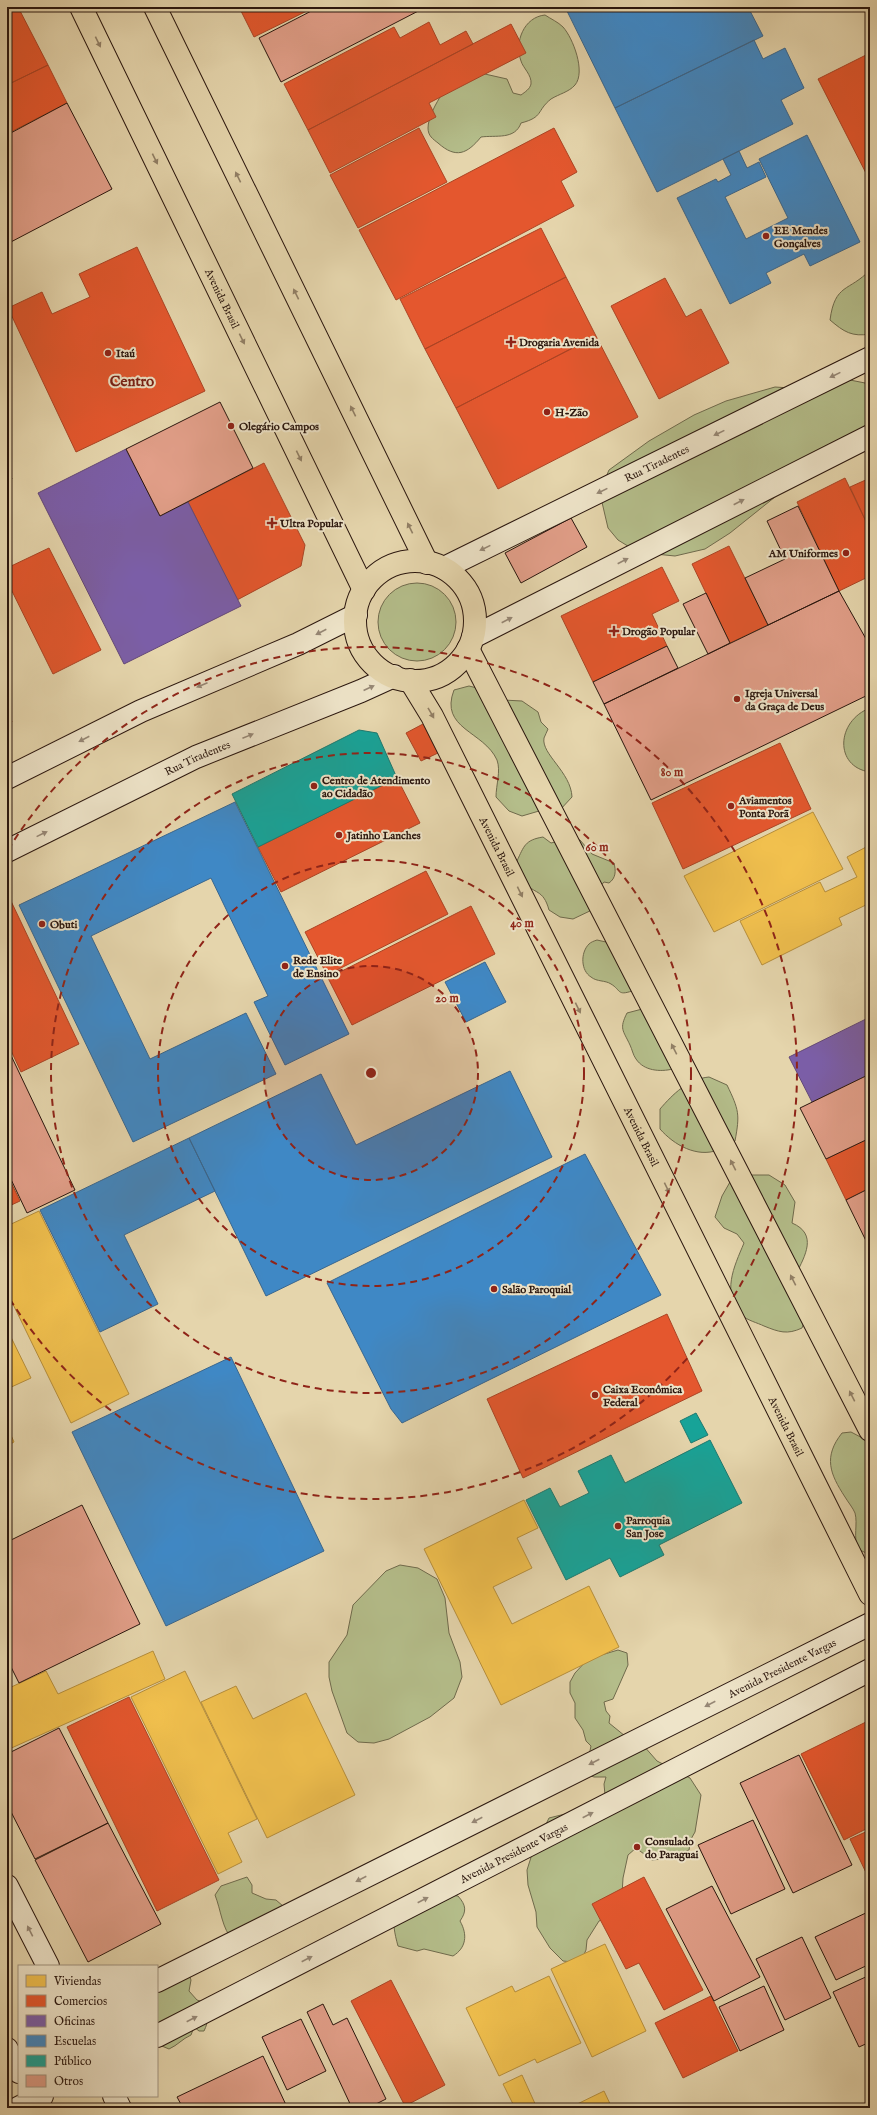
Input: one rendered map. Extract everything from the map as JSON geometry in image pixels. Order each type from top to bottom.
[{"type":"main road","name":"Avenida Brasil","points":[[81,7],[364,590]]},
{"type":"main road","points":[[155,7],[435,566]]},
{"type":"main road","name":"Rua Tiradentes","points":[[435,566],[870,358]]},
{"type":"main road","points":[[471,643],[870,436]]},
{"type":"main road","points":[[406,562],[435,566],[464,586],[470,598],[475,624],[471,643],[454,666],[444,673],[433,678],[402,678],[375,665],[367,657],[357,637],[356,614],[360,597],[370,581],[387,568],[406,562]]},
{"type":"main road","points":[[7,778],[141,711],[298,644],[356,614]]},
{"type":"main road","points":[[471,643],[870,1430]]},
{"type":"main road","name":"Avenida Brasil","points":[[402,678],[432,716],[870,1594]]},
{"type":"main road","name":"Rua Tiradentes","points":[[7,851],[196,757],[361,692],[402,678]]},
{"type":"main road","name":"Avenida Presidente Vargas","points":[[158,1980],[870,1624]]},
{"type":"main road","name":"Avenida Presidente Vargas","points":[[158,2035],[870,1670]]},
{"type":"main road","points":[[7,1886],[47,1965]]},
{"type":"main road","points":[[114,2097],[120,2108]]},
{"type":"green space","points":[[545,15],[563,27],[571,39],[579,64],[578,79],[575,85],[551,99],[546,103],[537,116],[521,123],[514,132],[504,136],[481,137],[466,151],[456,153],[450,151],[433,139],[429,133],[428,124],[442,94],[476,72],[507,79],[513,93],[521,95],[528,89],[531,81],[519,54],[520,39],[526,25],[531,20]]},
{"type":"green space","points":[[870,270],[870,334],[858,335],[848,333],[830,320],[832,308],[835,300],[844,289]]},
{"type":"green space","points":[[850,380],[865,383],[870,395],[871,417],[868,437],[815,465],[730,533],[705,549],[675,556],[645,553],[631,548],[618,540],[608,528],[601,498],[603,484],[609,470],[649,441],[694,415],[726,401],[775,387],[821,390]]},
{"type":"green space","points":[[409,583],[425,583],[439,589],[450,600],[456,614],[456,630],[450,644],[439,655],[425,661],[409,661],[395,655],[384,644],[378,630],[378,614],[384,600],[395,589]]},
{"type":"green space","points":[[469,686],[485,690],[503,700],[522,701],[538,712],[541,722],[548,729],[544,738],[544,744],[551,757],[567,779],[572,797],[559,811],[539,811],[522,816],[509,811],[496,797],[498,773],[497,760],[491,750],[483,742],[458,722],[453,713],[451,703],[454,690]]},
{"type":"green space","points":[[870,708],[870,772],[858,768],[850,762],[845,753],[844,743],[846,733],[851,723],[859,714]]},
{"type":"green space","points":[[543,837],[551,843],[571,838],[580,840],[592,854],[614,863],[614,877],[609,883],[604,882],[598,889],[594,909],[573,919],[560,917],[549,910],[544,898],[525,882],[517,861],[521,851],[526,844],[532,840]]},
{"type":"green space","points":[[597,940],[606,942],[614,947],[632,991],[621,993],[611,984],[593,979],[585,971],[583,962],[584,952],[589,944]]},
{"type":"green space","points":[[646,1008],[673,1069],[653,1070],[643,1066],[634,1056],[624,1033],[623,1023],[627,1013]]},
{"type":"green space","points":[[709,1077],[727,1085],[734,1100],[738,1118],[735,1141],[725,1147],[710,1152],[694,1151],[679,1145],[660,1129],[660,1109],[670,1098],[688,1084],[701,1078]]},
{"type":"green space","points":[[749,1175],[769,1175],[785,1185],[795,1202],[792,1223],[805,1233],[807,1239],[806,1253],[796,1274],[809,1309],[802,1328],[797,1330],[783,1332],[749,1320],[742,1315],[732,1298],[731,1280],[744,1243],[737,1234],[724,1228],[715,1217],[722,1196],[730,1182]]},
{"type":"green space","points":[[851,1432],[870,1442],[870,1555],[858,1549],[856,1540],[855,1513],[832,1473],[832,1450],[842,1433]]},
{"type":"green space","points":[[400,1565],[418,1568],[437,1579],[445,1598],[449,1633],[460,1662],[462,1677],[454,1698],[430,1717],[389,1739],[374,1743],[358,1742],[347,1733],[332,1691],[329,1677],[329,1662],[347,1635],[353,1605],[386,1571]]},
{"type":"green space","points":[[618,1650],[627,1653],[628,1665],[613,1699],[604,1702],[606,1711],[610,1716],[609,1723],[625,1736],[643,1745],[657,1761],[690,1778],[701,1795],[695,1832],[691,1839],[689,1850],[671,1858],[652,1860],[636,1848],[628,1855],[623,1878],[622,1895],[608,1917],[599,1921],[587,1940],[586,1950],[582,1959],[573,1962],[563,1961],[550,1948],[537,1927],[536,1912],[528,1885],[527,1870],[533,1851],[549,1818],[565,1814],[585,1816],[605,1795],[604,1784],[606,1777],[594,1777],[585,1774],[591,1746],[586,1741],[583,1730],[575,1718],[575,1703],[570,1693],[570,1682],[575,1673],[588,1659]]},
{"type":"green space","points":[[247,1877],[252,1885],[252,1893],[266,1899],[276,1900],[283,1906],[233,1940],[229,1936],[224,1925],[215,1895],[221,1886]]},
{"type":"green space","points":[[419,1891],[458,1896],[463,1902],[465,1911],[460,1921],[463,1926],[465,1936],[461,1949],[453,1956],[424,1949],[417,1951],[398,1946],[394,1928],[397,1904],[409,1894]]},
{"type":"green space","points":[[158,1972],[188,1972],[191,1980],[189,1991],[197,2000],[206,2003],[208,2014],[206,2027],[204,2031],[199,2031],[194,2027],[191,2035],[169,2049],[158,2044]]},
{"type":"building: Viviendas","points":[[813,812],[843,869],[714,932],[684,876]]},
{"type":"building: Viviendas","points":[[870,845],[870,903],[839,918],[842,925],[762,965],[740,921],[820,882],[825,892],[857,877],[847,857]]},
{"type":"building: Viviendas","points":[[39,1211],[129,1394],[71,1423],[7,1292],[7,1226]]},
{"type":"building: Viviendas","points":[[7,1329],[31,1378],[7,1389]]},
{"type":"building: Viviendas","points":[[7,1426],[14,1442],[7,1446]]},
{"type":"building: Viviendas","points":[[524,1500],[538,1528],[517,1538],[532,1568],[493,1587],[512,1624],[589,1586],[619,1647],[501,1705],[424,1549]]},
{"type":"building: Viviendas","points":[[153,1651],[165,1679],[7,1750],[7,1689],[46,1671],[58,1694]]},
{"type":"building: Viviendas","points":[[185,1671],[257,1819],[228,1833],[242,1862],[218,1874],[131,1697]]},
{"type":"building: Viviendas","points":[[236,1686],[253,1719],[306,1693],[355,1795],[267,1838],[201,1702]]},
{"type":"building: Viviendas","points":[[605,1944],[646,2031],[592,2057],[551,1969]]},
{"type":"building: Viviendas","points":[[549,1976],[581,2043],[537,2063],[535,2059],[499,2076],[466,2008],[512,1986],[515,1992]]},
{"type":"building: Viviendas","points":[[522,2075],[537,2108],[515,2108],[503,2084]]},
{"type":"building: Viviendas","points":[[604,2091],[612,2108],[569,2108]]},
{"type":"building: Comercios","points":[[7,7],[18,7],[48,65],[7,85]]},
{"type":"building: Comercios","points":[[239,7],[315,7],[254,37]]},
{"type":"building: Comercios","points":[[429,22],[440,45],[466,31],[473,44],[308,130],[284,84],[394,27],[400,38]]},
{"type":"building: Comercios","points":[[511,24],[526,53],[429,103],[436,117],[330,173],[308,130]]},
{"type":"building: Comercios","points":[[870,53],[870,181],[818,79]]},
{"type":"building: Comercios","points":[[48,65],[67,103],[7,134],[7,85]]},
{"type":"building: Comercios","points":[[419,128],[447,182],[358,228],[330,175]]},
{"type":"building: Comercios","points":[[554,128],[577,172],[561,181],[574,206],[396,300],[359,230]]},
{"type":"building: Comercios","points":[[541,228],[566,277],[425,349],[400,299]]},
{"type":"building: Comercios","name":"Itaú","points":[[137,247],[205,391],[76,452],[8,308],[42,292],[52,314],[90,297],[79,274]]},
{"type":"building: Comercios","name":"Drogaria Avenida","points":[[566,277],[596,336],[456,408],[425,349]]},
{"type":"building: Comercios","points":[[665,278],[686,317],[701,309],[729,363],[659,399],[611,306]]},
{"type":"building: Comercios","name":"H-Zão","points":[[596,336],[638,417],[498,489],[456,408]]},
{"type":"building: Comercios","points":[[264,463],[305,545],[301,566],[237,600],[188,502]]},
{"type":"building: Comercios","name":"AM Uniformes","points":[[845,478],[870,530],[870,576],[839,591],[797,502]]},
{"type":"building: Comercios","points":[[870,478],[870,530],[850,487]]},
{"type":"building: Comercios","points":[[729,546],[768,625],[730,643],[692,564]]},
{"type":"building: Comercios","points":[[49,548],[101,650],[53,674],[7,581],[7,568]]},
{"type":"building: Comercios","name":"Drogão Popular","points":[[662,567],[679,601],[652,614],[667,646],[593,682],[561,616]]},
{"type":"building: Comercios","points":[[7,711],[12,722],[7,724]]},
{"type":"building: Comercios","points":[[423,724],[438,753],[421,761],[406,733]]},
{"type":"building: Comercios","name":"Aviamentos Ponta Porã","points":[[780,743],[811,809],[683,869],[652,803]]},
{"type":"building: Comercios","name":"Jatinho Lanches","points":[[397,778],[420,823],[281,892],[258,847]]},
{"type":"building: Comercios","points":[[426,871],[448,914],[327,975],[305,932]]},
{"type":"building: Comercios","points":[[10,899],[79,1044],[21,1072],[7,1042],[7,900]]},
{"type":"building: Comercios","points":[[471,906],[495,954],[352,1025],[328,978]]},
{"type":"building: Comercios","points":[[870,1138],[870,1188],[846,1200],[826,1159]]},
{"type":"building: Comercios","points":[[7,1174],[20,1201],[7,1207]]},
{"type":"building: Comercios","name":"Caixa Econômica Federal","points":[[667,1314],[702,1391],[523,1478],[487,1399]]},
{"type":"building: Comercios","points":[[129,1697],[219,1880],[157,1911],[67,1727]]},
{"type":"building: Comercios","points":[[870,1720],[870,1827],[844,1840],[801,1754]]},
{"type":"building: Comercios","points":[[870,1830],[870,1881],[850,1839]]},
{"type":"building: Comercios","points":[[644,1877],[703,1990],[664,2010],[639,1963],[626,1969],[592,1904]]},
{"type":"building: Comercios","points":[[391,1980],[445,2085],[405,2106],[351,2001]]},
{"type":"building: Comercios","points":[[711,1996],[738,2051],[683,2078],[655,2023]]},
{"type":"building: Oficinas","points":[[126,449],[160,516],[188,502],[241,606],[124,664],[38,493]]},
{"type":"building: Oficinas","points":[[870,1017],[870,1074],[812,1102],[789,1057]]},
{"type":"building: Escuelas","points":[[565,7],[748,7],[763,36],[615,108]]},
{"type":"building: Escuelas","points":[[754,40],[763,59],[785,48],[804,88],[781,100],[793,124],[657,192],[615,108]]},
{"type":"building: Escuelas","points":[[807,135],[860,242],[810,266],[804,254],[766,273],[771,283],[730,304],[677,198],[716,179],[718,182],[731,175],[723,159],[739,151],[747,168],[759,162],[766,177],[725,197],[746,239],[788,218],[759,159]]},
{"type":"building: Escuelas","name":"Rede Elite de Ensino","points":[[235,802],[349,1034],[285,1065],[254,1002],[268,996],[211,878],[91,936],[150,1059],[246,1013],[276,1074],[133,1142],[19,905]]},
{"type":"building: Escuelas","points":[[485,962],[506,1002],[466,1022],[445,982]]},
{"type":"building: Escuelas","points":[[510,1071],[552,1157],[266,1296],[189,1138],[321,1074],[356,1145]]},
{"type":"building: Escuelas","points":[[189,1138],[215,1191],[124,1235],[158,1304],[100,1332],[40,1210]]},
{"type":"building: Escuelas","name":"Salão Paroquial","points":[[585,1154],[661,1295],[402,1423],[391,1409],[327,1283]]},
{"type":"building: Escuelas","points":[[231,1357],[324,1551],[166,1626],[72,1432]]},
{"type":"building: Público","name":"Centro de Atendimento ao Cidadão","points":[[359,730],[377,733],[397,778],[258,847],[232,794]]},
{"type":"building: Público","points":[[696,1413],[708,1435],[691,1443],[680,1421]]},
{"type":"building: Público","name":"Parroquia San Jose","points":[[710,1440],[742,1503],[659,1545],[664,1555],[620,1577],[610,1558],[566,1580],[526,1500],[550,1488],[560,1507],[589,1493],[578,1471],[611,1455],[625,1483]]},
{"type":"building: Otros","points":[[319,7],[426,7],[281,82],[259,38]]},
{"type":"building: Otros","points":[[67,103],[112,189],[7,244],[7,135]]},
{"type":"building: Otros","points":[[220,402],[253,468],[160,516],[126,449]]},
{"type":"building: Otros","points":[[7,469],[12,479],[7,481]]},
{"type":"building: Otros","points":[[798,506],[839,591],[768,625],[745,578],[785,559],[767,521]]},
{"type":"building: Otros","points":[[571,518],[587,547],[521,583],[505,553]]},
{"type":"building: Otros","name":"Igreja Universal da Graça de Deus","points":[[839,591],[870,646],[870,694],[651,800],[604,704]]},
{"type":"building: Otros","points":[[706,593],[730,643],[708,654],[683,604]]},
{"type":"building: Otros","points":[[667,646],[678,668],[604,704],[593,682]]},
{"type":"building: Otros","points":[[7,1047],[75,1190],[27,1213],[7,1171]]},
{"type":"building: Otros","points":[[870,1074],[870,1138],[826,1159],[800,1108]]},
{"type":"building: Otros","points":[[870,1188],[870,1249],[846,1200]]},
{"type":"building: Otros","points":[[82,1505],[140,1624],[19,1683],[7,1659],[7,1542]]},
{"type":"building: Otros","points":[[59,1728],[108,1823],[35,1859],[7,1804],[7,1754]]},
{"type":"building: Otros","points":[[799,1755],[852,1865],[793,1893],[740,1783]]},
{"type":"building: Otros","points":[[753,1820],[785,1889],[731,1914],[698,1845]]},
{"type":"building: Otros","points":[[108,1823],[161,1924],[88,1962],[35,1860]]},
{"type":"building: Otros","points":[[712,1886],[760,1977],[714,2001],[666,1909]]},
{"type":"building: Otros","points":[[870,1911],[870,1964],[836,1980],[815,1937]]},
{"type":"building: Otros","points":[[802,1937],[831,1998],[785,2020],[756,1959]]},
{"type":"building: Otros","points":[[870,1975],[870,2042],[859,2047],[833,1992]]},
{"type":"building: Otros","points":[[764,1986],[784,2030],[740,2051],[719,2007]]},
{"type":"building: Otros","points":[[323,2004],[333,2025],[347,2018],[386,2099],[368,2108],[352,2108],[307,2012]]},
{"type":"building: Otros","points":[[301,2019],[326,2071],[287,2090],[262,2037]]},
{"type":"building: Otros","points":[[263,2056],[287,2107],[183,2108],[177,2097]]},
{"type":"place","name":"EE Mendes Gonçalves","points":[[766,236]]},
{"type":"place","name":"Drogaria Avenida","points":[[511,342]]},
{"type":"place","name":"Itaú","points":[[108,353]]},
{"type":"place","name":"H-Zão","points":[[547,412]]},
{"type":"place","name":"Olegário Campos","points":[[231,426]]},
{"type":"place","name":"Ultra Popular","points":[[272,523]]},
{"type":"place","name":"AM Uniformes","points":[[846,553]]},
{"type":"place","name":"Drogão Popular","points":[[614,631]]},
{"type":"place","name":"Igreja Universal da Graça de Deus","points":[[737,699]]},
{"type":"place","name":"Centro de Atendimento ao Cidadão","points":[[314,786]]},
{"type":"place","name":"Aviamentos Ponta Porã","points":[[731,806]]},
{"type":"place","name":"Jatinho Lanches","points":[[339,835]]},
{"type":"place","name":"Obuti","points":[[42,924]]},
{"type":"place","name":"Rede Elite de Ensino","points":[[285,966]]},
{"type":"place","name":"Salão Paroquial","points":[[494,1289]]},
{"type":"place","name":"Caixa Econômica Federal","points":[[595,1395]]},
{"type":"place","name":"Parroquia San Jose","points":[[618,1526]]},
{"type":"place","name":"Consulado do Paraguai","points":[[637,1847]]},
{"type":"district","name":"Centro","points":[[132,381]]}]
